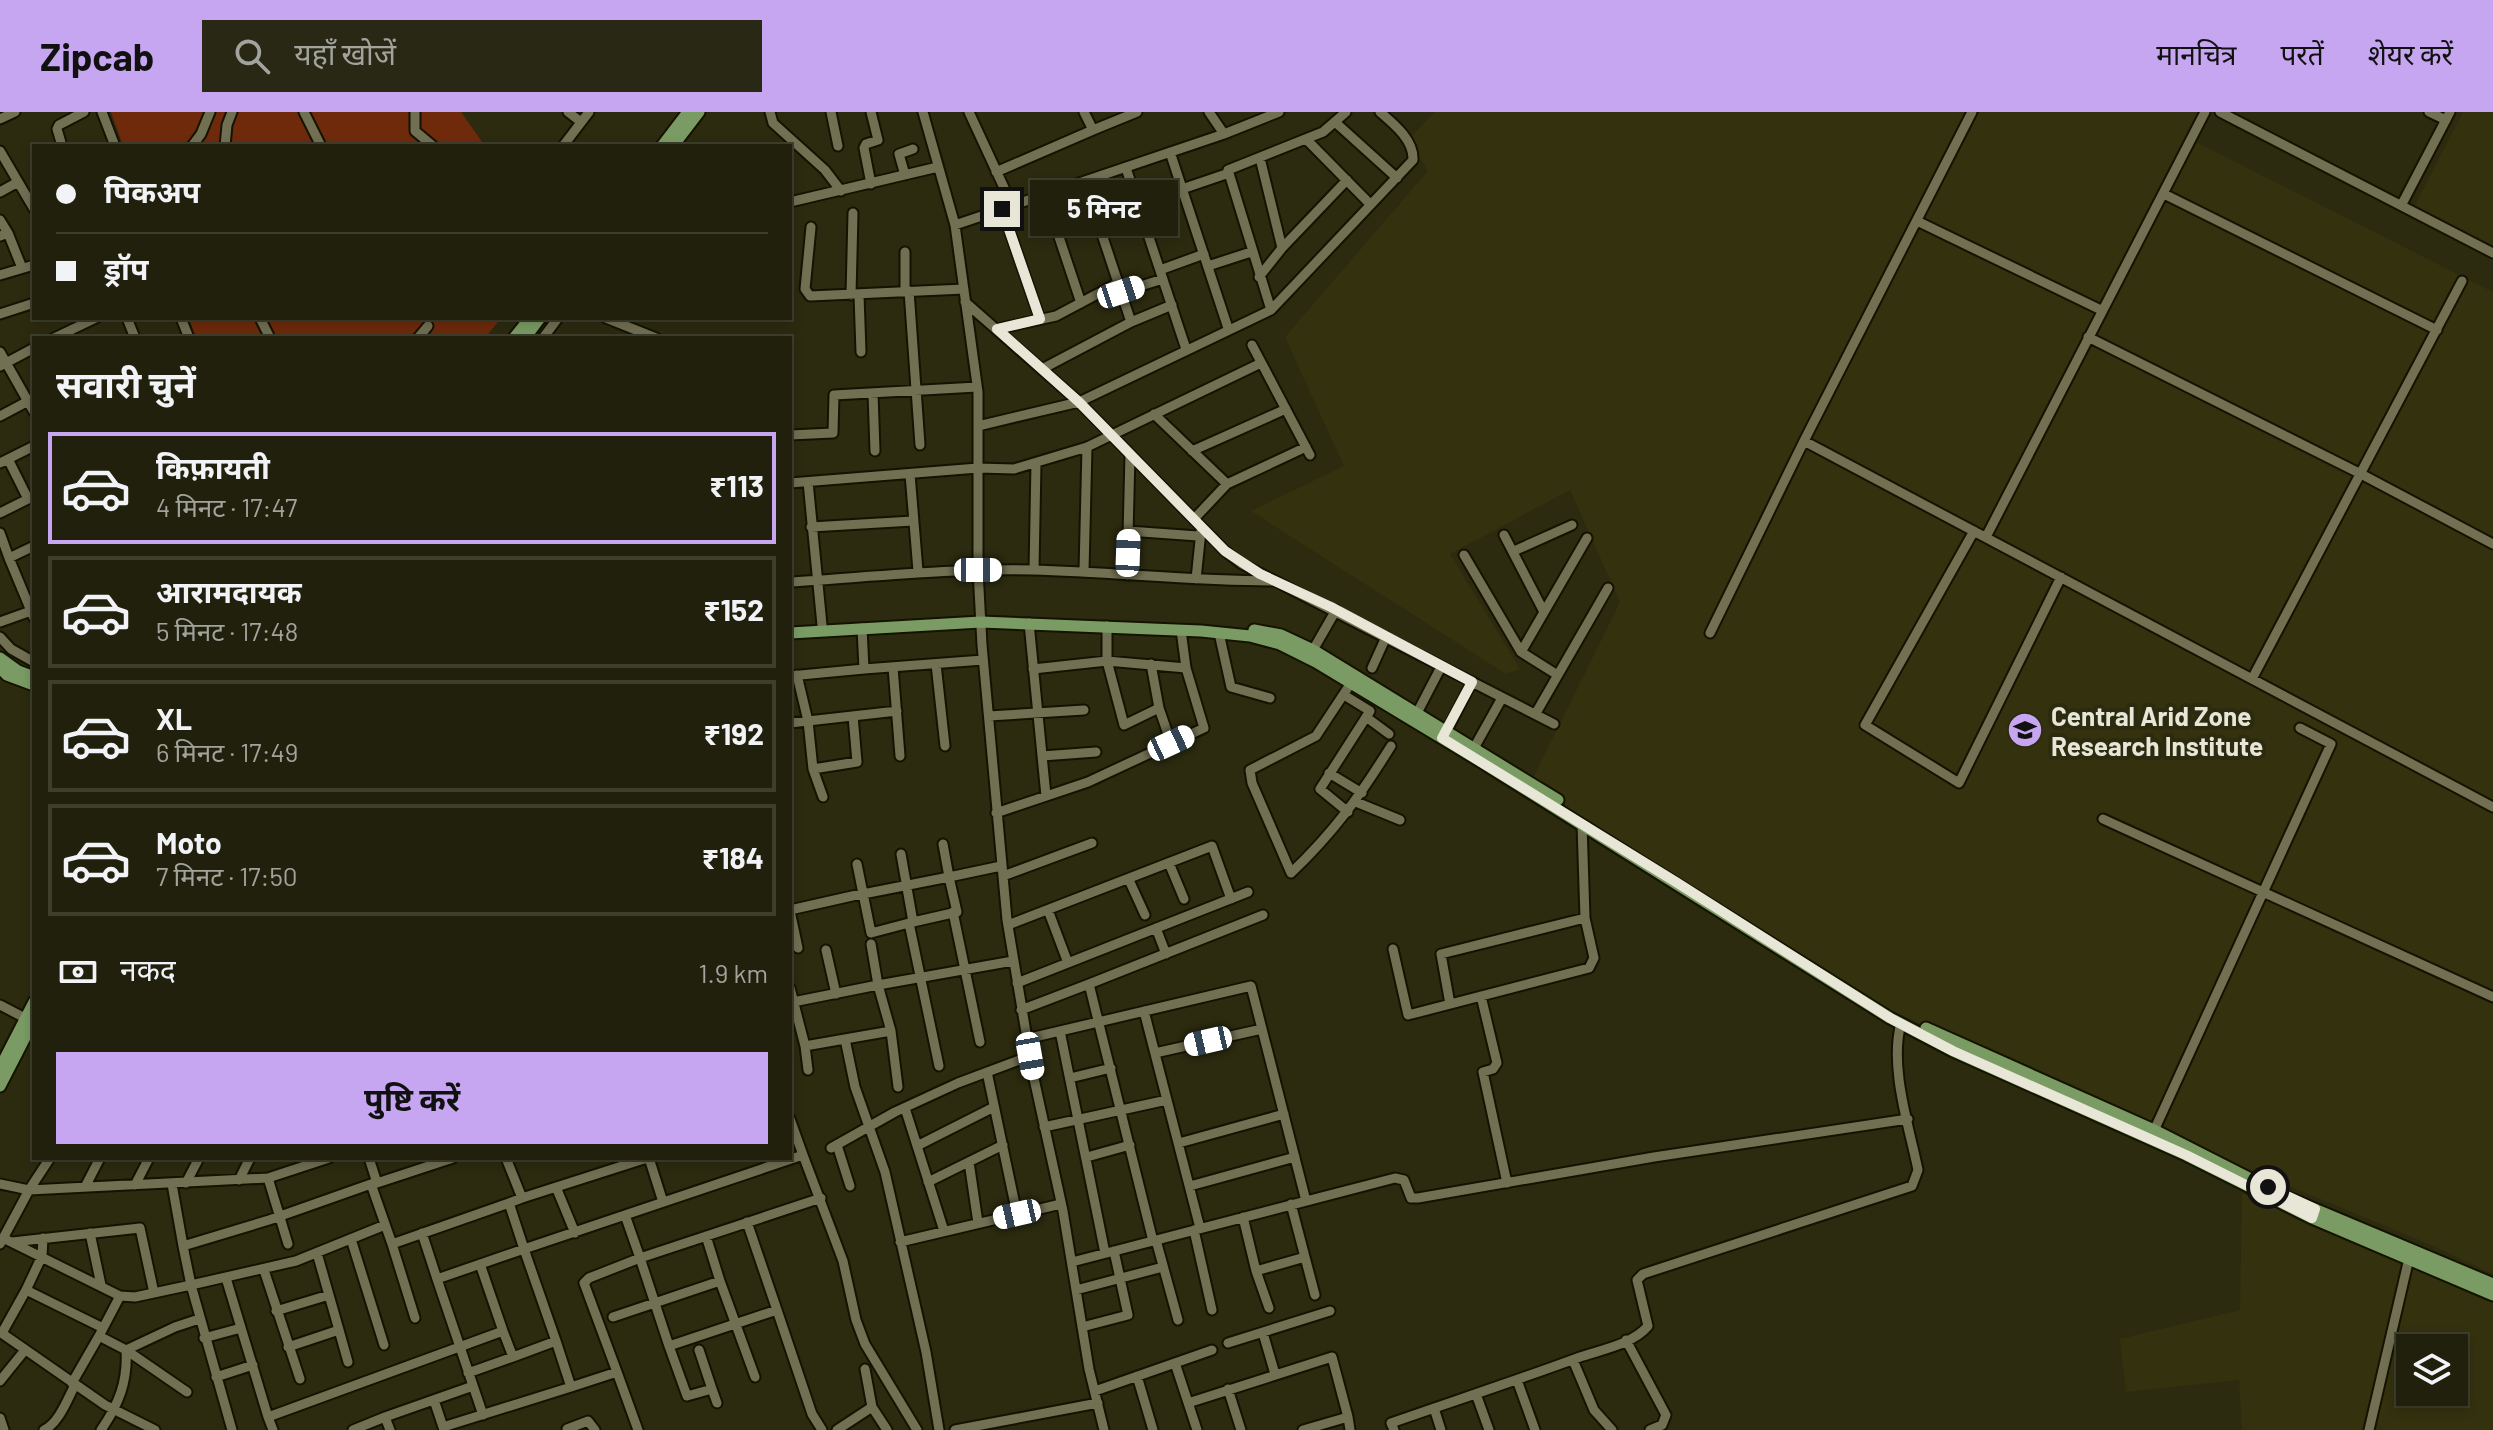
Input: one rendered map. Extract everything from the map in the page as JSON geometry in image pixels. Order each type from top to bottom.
[{"type":"main road","points":[[664,144],[688,112]]},
{"type":"main road","points":[[675,144],[699,112]]},
{"type":"main road","points":[[516,336],[528,320]]},
{"type":"main road","points":[[792,630],[822,625],[981,619],[1192,624],[1245,628],[1281,635],[1313,650],[1417,713],[1444,735],[1474,748],[1887,1011],[2152,1134],[2313,1214],[2493,1295]]},
{"type":"main road","points":[[792,630],[981,619],[1219,633],[1280,644],[1444,735],[1901,1023],[1953,1051],[2152,1134]]},
{"type":"main road","points":[[0,658],[32,676]]},
{"type":"main road","points":[[0,668],[7,675],[32,684]]},
{"type":"main road","points":[[0,1086],[26,1036],[30,1019]]},
{"type":"main road","points":[[0,1068],[26,1036]]},
{"type":"main road","points":[[2409,1255],[2493,1284]]},
{"type":"street","points":[[0,119],[15,112]]},
{"type":"street","points":[[61,144],[57,129],[59,125],[84,112]]},
{"type":"street","points":[[102,112],[114,144]]},
{"type":"street","points":[[194,144],[210,112]]},
{"type":"street","points":[[225,144],[232,112]]},
{"type":"street","points":[[304,112],[320,144]]},
{"type":"street","points":[[415,112],[415,131],[431,144]]},
{"type":"street","points":[[568,112],[581,122]]},
{"type":"street","points":[[564,144],[589,112]]},
{"type":"street","points":[[770,112],[773,123],[825,170],[841,191]]},
{"type":"street","points":[[831,112],[838,146]]},
{"type":"street","points":[[871,112],[878,140],[866,144],[864,148],[871,184]]},
{"type":"street","points":[[923,112],[955,225],[977,387],[978,570],[983,660],[1008,925],[1026,1039],[1104,1430]]},
{"type":"street","points":[[1084,112],[1093,130]]},
{"type":"street","points":[[996,172],[1137,112]]},
{"type":"street","points":[[1209,112],[1224,134]]},
{"type":"street","points":[[955,225],[1085,183],[1224,134],[1262,115],[1279,112]]},
{"type":"street","points":[[1271,310],[1228,170],[1323,132],[1346,112]]},
{"type":"street","points":[[978,426],[1079,402],[1271,310],[1413,160],[1414,154],[1399,128],[1380,112]]},
{"type":"street","points":[[1710,633],[1972,112]]},
{"type":"street","points":[[1986,537],[2205,112]]},
{"type":"street","points":[[2220,112],[2493,253]]},
{"type":"street","points":[[2244,123],[2250,112]]},
{"type":"street","points":[[2402,204],[2448,116],[2429,112]]},
{"type":"street","points":[[971,113],[996,172],[1040,319]]},
{"type":"street","points":[[1335,122],[1397,178]]},
{"type":"street","points":[[1306,139],[1370,204]]},
{"type":"street","points":[[905,175],[899,154],[913,149]]},
{"type":"street","points":[[0,151],[32,206]]},
{"type":"street","points":[[1170,152],[1228,328]]},
{"type":"street","points":[[1260,158],[1282,248]]},
{"type":"street","points":[[792,202],[938,167]]},
{"type":"street","points":[[1126,168],[1186,349]]},
{"type":"street","points":[[1182,189],[1229,173]]},
{"type":"street","points":[[1259,277],[1282,248],[1347,180]]},
{"type":"street","points":[[0,192],[18,182]]},
{"type":"street","points":[[1085,183],[1131,322]]},
{"type":"street","points":[[2164,194],[2437,330]]},
{"type":"street","points":[[1045,195],[1081,303]]},
{"type":"street","points":[[853,213],[855,295],[861,352]]},
{"type":"street","points":[[0,220],[22,268]]},
{"type":"street","points":[[1917,221],[2101,310]]},
{"type":"street","points":[[811,227],[806,293],[810,296],[964,289]]},
{"type":"street","points":[[905,252],[920,445]]},
{"type":"street","points":[[1208,266],[1251,252]]},
{"type":"street","points":[[997,329],[1056,316],[1204,254]]},
{"type":"street","points":[[0,275],[32,266]]},
{"type":"street","points":[[2252,679],[2462,281]]},
{"type":"street","points":[[965,302],[1079,402],[1194,519],[1200,532],[1225,551],[1274,581],[1554,724]]},
{"type":"street","points":[[0,314],[32,304]]},
{"type":"street","points":[[1042,369],[1131,322],[1172,305]]},
{"type":"street","points":[[58,336],[88,320]]},
{"type":"street","points":[[611,320],[651,336]]},
{"type":"street","points":[[420,336],[428,326]]},
{"type":"street","points":[[2088,337],[2493,544]]},
{"type":"street","points":[[1194,519],[1227,484],[1308,451],[1252,345]]},
{"type":"street","points":[[3,364],[32,349]]},
{"type":"street","points":[[0,352],[3,364],[31,400],[0,416]]},
{"type":"street","points":[[792,483],[978,468],[1014,469],[1087,447],[1261,363]]},
{"type":"street","points":[[792,435],[833,433],[834,395],[977,387]]},
{"type":"street","points":[[873,393],[875,451]]},
{"type":"street","points":[[1192,451],[1286,409]]},
{"type":"street","points":[[1154,414],[1227,484]]},
{"type":"street","points":[[1804,441],[2493,807]]},
{"type":"street","points":[[0,513],[31,497],[4,461],[32,447]]},
{"type":"street","points":[[1084,571],[1087,447]]},
{"type":"street","points":[[1127,575],[1130,454]]},
{"type":"street","points":[[1034,570],[1036,463]]},
{"type":"street","points":[[910,474],[918,571]]},
{"type":"street","points":[[808,482],[822,625]]},
{"type":"street","points":[[811,527],[913,521]]},
{"type":"street","points":[[1514,551],[1572,525]]},
{"type":"street","points":[[1128,531],[1200,532]]},
{"type":"street","points":[[1974,531],[1865,725],[1959,783],[2061,577]]},
{"type":"street","points":[[1196,579],[1200,532]]},
{"type":"street","points":[[0,533],[32,610]]},
{"type":"street","points":[[1504,535],[1543,610]]},
{"type":"street","points":[[1521,652],[1587,538]]},
{"type":"street","points":[[9,558],[32,547]]},
{"type":"street","points":[[1464,555],[1521,652],[1556,674]]},
{"type":"street","points":[[792,582],[918,571],[978,570],[1084,571],[1274,581]]},
{"type":"street","points":[[1536,713],[1608,588]]},
{"type":"street","points":[[1313,650],[1336,610]]},
{"type":"street","points":[[0,622],[32,612]]},
{"type":"street","points":[[1029,623],[1046,796]]},
{"type":"street","points":[[1107,626],[1107,661],[1124,725],[1159,708]]},
{"type":"street","points":[[862,628],[864,669]]},
{"type":"street","points":[[996,813],[1088,782],[1204,728],[1186,668],[1181,630]]},
{"type":"street","points":[[1219,633],[1231,687],[1270,698]]},
{"type":"street","points":[[0,637],[11,649],[32,661]]},
{"type":"street","points":[[1372,668],[1386,637]]},
{"type":"street","points":[[823,797],[813,769],[808,721],[794,675],[983,660]]},
{"type":"street","points":[[1033,669],[1107,661],[1186,668]]},
{"type":"street","points":[[936,664],[945,746]]},
{"type":"street","points":[[1151,664],[1159,708],[1171,743]]},
{"type":"street","points":[[893,667],[900,756]]},
{"type":"street","points":[[1417,713],[1441,667]]},
{"type":"street","points":[[1444,735],[1472,682]]},
{"type":"street","points":[[1351,683],[1316,736],[1250,770],[1252,783],[1291,873],[1325,841],[1356,802],[1391,746]]},
{"type":"street","points":[[1344,695],[1370,711],[1320,786],[1321,791],[1348,812]]},
{"type":"street","points":[[1474,748],[1502,698]]},
{"type":"street","points":[[989,716],[1084,710]]},
{"type":"street","points":[[792,723],[897,711]]},
{"type":"street","points":[[813,769],[857,762],[853,716]]},
{"type":"street","points":[[1366,717],[1389,734]]},
{"type":"street","points":[[2152,1134],[2331,744],[2300,728]]},
{"type":"street","points":[[1042,756],[1096,752]]},
{"type":"street","points":[[1329,773],[1362,793]]},
{"type":"street","points":[[1356,802],[1400,820]]},
{"type":"street","points":[[2103,819],[2493,997]]},
{"type":"street","points":[[1393,949],[1408,1015],[1589,968],[1594,958],[1585,918],[1582,824]]},
{"type":"street","points":[[792,910],[949,877],[1002,871],[1092,843]]},
{"type":"street","points":[[857,864],[871,933],[957,912],[943,844]]},
{"type":"street","points":[[1008,925],[1212,846],[1231,899]]},
{"type":"street","points":[[901,854],[920,978],[939,1066]]},
{"type":"street","points":[[1169,863],[1184,899]]},
{"type":"street","points":[[1129,880],[1145,915]]},
{"type":"street","points":[[1017,983],[1248,892]]},
{"type":"street","points":[[1048,910],[1068,963]]},
{"type":"street","points":[[953,912],[980,1042]]},
{"type":"street","points":[[1021,1010],[1263,915]]},
{"type":"street","points":[[1450,1004],[1441,954],[1585,918]]},
{"type":"street","points":[[792,920],[798,948]]},
{"type":"street","points":[[1156,928],[1166,954]]},
{"type":"street","points":[[871,944],[891,1031],[898,1087]]},
{"type":"street","points":[[826,950],[836,994]]},
{"type":"street","points":[[793,1002],[1013,961]]},
{"type":"street","points":[[1089,984],[1154,1241],[1178,1320]]},
{"type":"street","points":[[1026,1039],[1251,986],[1306,1201]]},
{"type":"street","points":[[1481,996],[1497,1063],[1493,1069],[1483,1072],[1507,1183]]},
{"type":"street","points":[[792,997],[808,1070]]},
{"type":"street","points":[[0,1005],[30,1019]]},
{"type":"street","points":[[1144,1011],[1190,1186],[1212,1310]]},
{"type":"street","points":[[1394,1430],[1391,1423],[1626,1340],[1648,1326],[1638,1284],[1640,1275],[1912,1186],[1918,1170],[1898,1071],[1896,1041],[1901,1023]]},
{"type":"street","points":[[1155,1053],[1262,1029]]},
{"type":"street","points":[[805,1046],[891,1031]]},
{"type":"street","points":[[1060,1031],[1087,1157],[1128,1315],[1082,1327]]},
{"type":"street","points":[[845,1039],[855,1087],[885,1172],[926,1352],[939,1430]]},
{"type":"street","points":[[850,1186],[834,1146],[905,1108],[1030,1056]]},
{"type":"street","points":[[1070,1078],[1111,1068]]},
{"type":"street","points":[[987,1072],[1017,1214]]},
{"type":"street","points":[[1044,1127],[1167,1100]]},
{"type":"street","points":[[917,1146],[994,1107]]},
{"type":"street","points":[[905,1108],[944,1231]]},
{"type":"street","points":[[1179,1143],[1284,1114]]},
{"type":"street","points":[[1072,1262],[1395,1178],[1404,1180],[1409,1195],[1414,1198],[1654,1157],[1908,1119]]},
{"type":"street","points":[[792,1125],[843,1261],[856,1320],[865,1344],[917,1430]]},
{"type":"street","points":[[928,1182],[1003,1145]]},
{"type":"street","points":[[1087,1157],[1130,1145]]},
{"type":"street","points":[[792,1159],[803,1155]]},
{"type":"street","points":[[1190,1186],[1295,1157]]},
{"type":"street","points":[[5,1242],[29,1190],[49,1160]]},
{"type":"street","points":[[85,1187],[99,1160]]},
{"type":"street","points":[[135,1185],[148,1160]]},
{"type":"street","points":[[186,1183],[198,1160]]},
{"type":"street","points":[[239,1180],[249,1160]]},
{"type":"street","points":[[0,1184],[29,1190],[268,1178],[322,1160]]},
{"type":"street","points":[[369,1160],[385,1225],[415,1318]]},
{"type":"street","points":[[421,1160],[423,1169]]},
{"type":"street","points":[[183,1246],[280,1217],[448,1160]]},
{"type":"street","points":[[507,1160],[522,1198]]},
{"type":"street","points":[[392,1244],[642,1160]]},
{"type":"street","points":[[649,1160],[663,1202]]},
{"type":"street","points":[[437,1279],[788,1160]]},
{"type":"street","points":[[969,1162],[978,1223]]},
{"type":"street","points":[[268,1178],[288,1244]]},
{"type":"street","points":[[172,1184],[199,1319],[232,1430]]},
{"type":"street","points":[[556,1187],[575,1233]]},
{"type":"street","points":[[638,1430],[584,1283],[589,1278],[640,1258],[821,1198]]},
{"type":"street","points":[[509,1203],[571,1387]]},
{"type":"street","points":[[900,1242],[1061,1204]]},
{"type":"street","points":[[1291,1204],[1315,1295]]},
{"type":"street","points":[[625,1215],[687,1396],[712,1389]]},
{"type":"street","points":[[1243,1217],[1269,1308]]},
{"type":"street","points":[[747,1222],[812,1414],[822,1430]]},
{"type":"street","points":[[5,1242],[42,1256],[120,1296],[154,1293],[264,1270],[317,1253],[385,1225]]},
{"type":"street","points":[[5,1242],[140,1228],[154,1293]]},
{"type":"street","points":[[90,1233],[101,1285]]},
{"type":"street","points":[[422,1233],[483,1415]]},
{"type":"street","points":[[706,1236],[755,1377]]},
{"type":"street","points":[[43,1238],[42,1256],[1,1332],[74,1384],[155,1430]]},
{"type":"street","points":[[351,1239],[384,1345]]},
{"type":"street","points":[[317,1253],[348,1362]]},
{"type":"street","points":[[2369,1430],[2409,1255]]},
{"type":"street","points":[[1256,1271],[1305,1257]]},
{"type":"street","points":[[480,1264],[513,1357]]},
{"type":"street","points":[[1076,1290],[1163,1267]]},
{"type":"street","points":[[264,1270],[300,1379]]},
{"type":"street","points":[[226,1278],[273,1430]]},
{"type":"street","points":[[613,1317],[720,1281]]},
{"type":"street","points":[[26,1290],[101,1332],[187,1392]]},
{"type":"street","points":[[276,1311],[329,1295]]},
{"type":"street","points":[[44,1430],[49,1429],[59,1415],[120,1296]]},
{"type":"street","points":[[669,1346],[777,1310]]},
{"type":"street","points":[[1228,1343],[1330,1311]]},
{"type":"street","points":[[126,1350],[199,1319]]},
{"type":"street","points":[[204,1338],[241,1328]]},
{"type":"street","points":[[288,1347],[339,1330]]},
{"type":"street","points":[[268,1417],[503,1331]]},
{"type":"street","points":[[1263,1333],[1275,1374]]},
{"type":"street","points":[[1626,1340],[1672,1430]]},
{"type":"street","points":[[468,1373],[556,1341]]},
{"type":"street","points":[[0,1381],[25,1350]]},
{"type":"street","points":[[101,1430],[115,1410],[126,1381],[126,1350]]},
{"type":"street","points":[[699,1350],[717,1403]]},
{"type":"street","points":[[1095,1391],[1212,1350]]},
{"type":"street","points":[[1188,1403],[1332,1357],[1350,1430]]},
{"type":"street","points":[[1573,1360],[1594,1410],[1612,1430]]},
{"type":"street","points":[[1175,1363],[1197,1430]]},
{"type":"street","points":[[216,1377],[253,1365]]},
{"type":"street","points":[[865,1369],[872,1407],[887,1430]]},
{"type":"street","points":[[434,1400],[444,1429],[617,1372]]},
{"type":"street","points":[[1137,1376],[1153,1430]]},
{"type":"street","points":[[1517,1380],[1535,1430]]},
{"type":"street","points":[[353,1430],[473,1386]]},
{"type":"street","points":[[1228,1389],[1241,1430]]},
{"type":"street","points":[[1476,1394],[1489,1430]]},
{"type":"street","points":[[955,1430],[1098,1403]]},
{"type":"street","points":[[837,1430],[872,1407]]},
{"type":"street","points":[[1434,1408],[1441,1430]]},
{"type":"street","points":[[385,1417],[390,1430]]},
{"type":"street","points":[[1303,1430],[1348,1417]]},
{"type":"street","points":[[0,1418],[4,1430]]},
{"type":"street","points":[[566,1430],[588,1421],[595,1430]]},
{"type":"street","points":[[1650,1430],[1665,1421]]},
{"type":"shaded area","points":[[111,112],[461,112],[484,144],[122,144]]},
{"type":"shaded area","name":"Central Arid Zone Research Institute","points":[[1435,112],[2212,112],[2196,142],[2493,292],[2493,1274],[2431,1245],[2154,1130],[1879,1005],[1529,786],[1620,602],[1570,490],[1450,554],[1520,669],[1506,674],[1251,511],[1344,466],[1285,337],[1428,171],[1408,140]]},
{"type":"shaded area","points":[[2463,112],[2493,112],[2493,247],[2414,207]]},
{"type":"shaded area","points":[[190,320],[499,320],[487,336],[195,336]]},
{"type":"shaded area","points":[[2242,1193],[2493,1299],[2493,1430],[2242,1430],[2239,1380],[2126,1392],[2120,1339],[2240,1310]]},
{"type":"place","name":"Central Arid Zone Research Institute","points":[[2025,730]]},
{"type":"route","points":[[1002,209],[1040,319],[997,329],[1079,402],[1225,551],[1242,564],[1472,682],[1442,738],[1890,1018],[1953,1051],[2186,1155],[2312,1218],[2315,1209],[2268,1187]]}]
